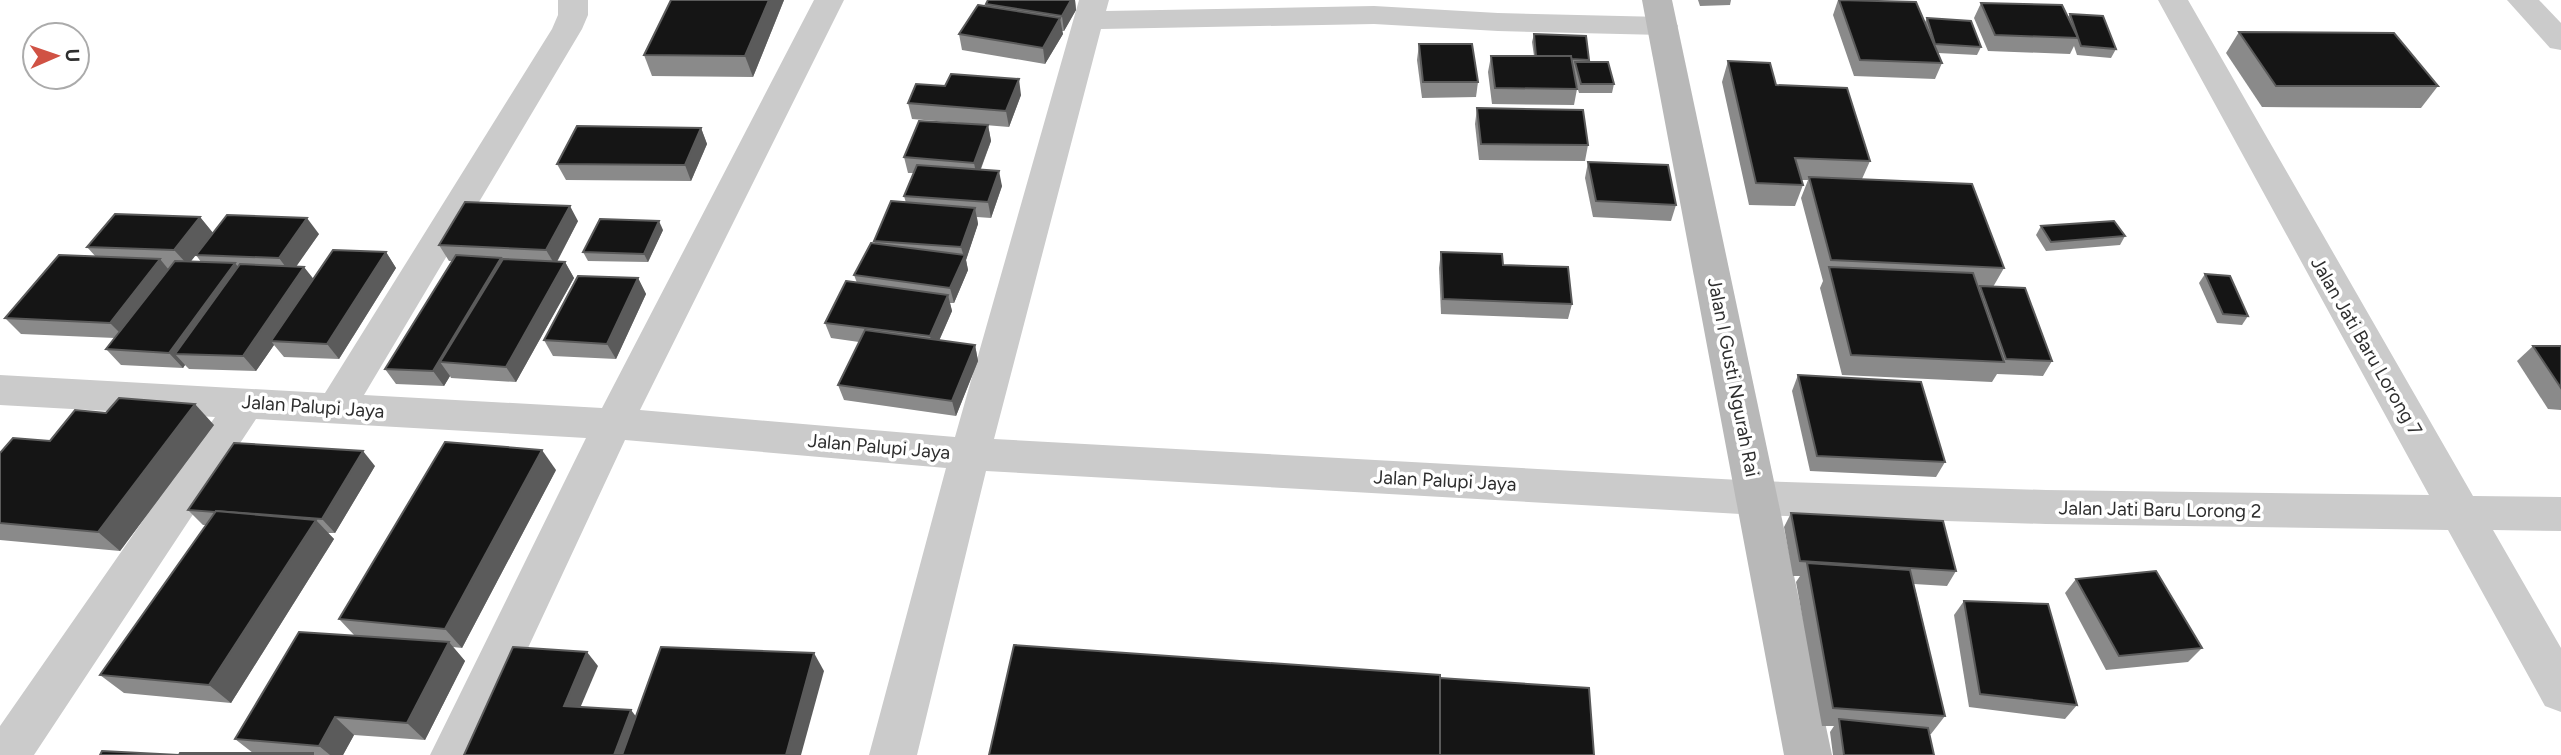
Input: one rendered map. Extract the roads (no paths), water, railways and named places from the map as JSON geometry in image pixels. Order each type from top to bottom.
[{"type":"main road","name":"Jalan I Gusti Ngurah Rai","points":[[1660,13],[1808,755]]},
{"type":"street","points":[[336,408],[567,29],[573,15],[573,0]]},
{"type":"street","points":[[454,755],[612,426],[829,0]]},
{"type":"street","name":"Jalan Jati Baru Lorong 7","points":[[2173,0],[2561,691]]},
{"type":"street","points":[[2522,0],[2561,41]]},
{"type":"street","points":[[893,755],[970,454],[1091,10],[1374,15],[1498,22],[1660,13]]},
{"type":"street","name":"Jalan Palupi Jaya","points":[[0,390],[247,402],[612,426],[691,428],[970,454],[1758,498]]},
{"type":"street","points":[[7,755],[247,402]]},
{"type":"street","name":"Jalan Jati Baru Lorong 2","points":[[1758,498],[2060,508],[2561,514]]}]
